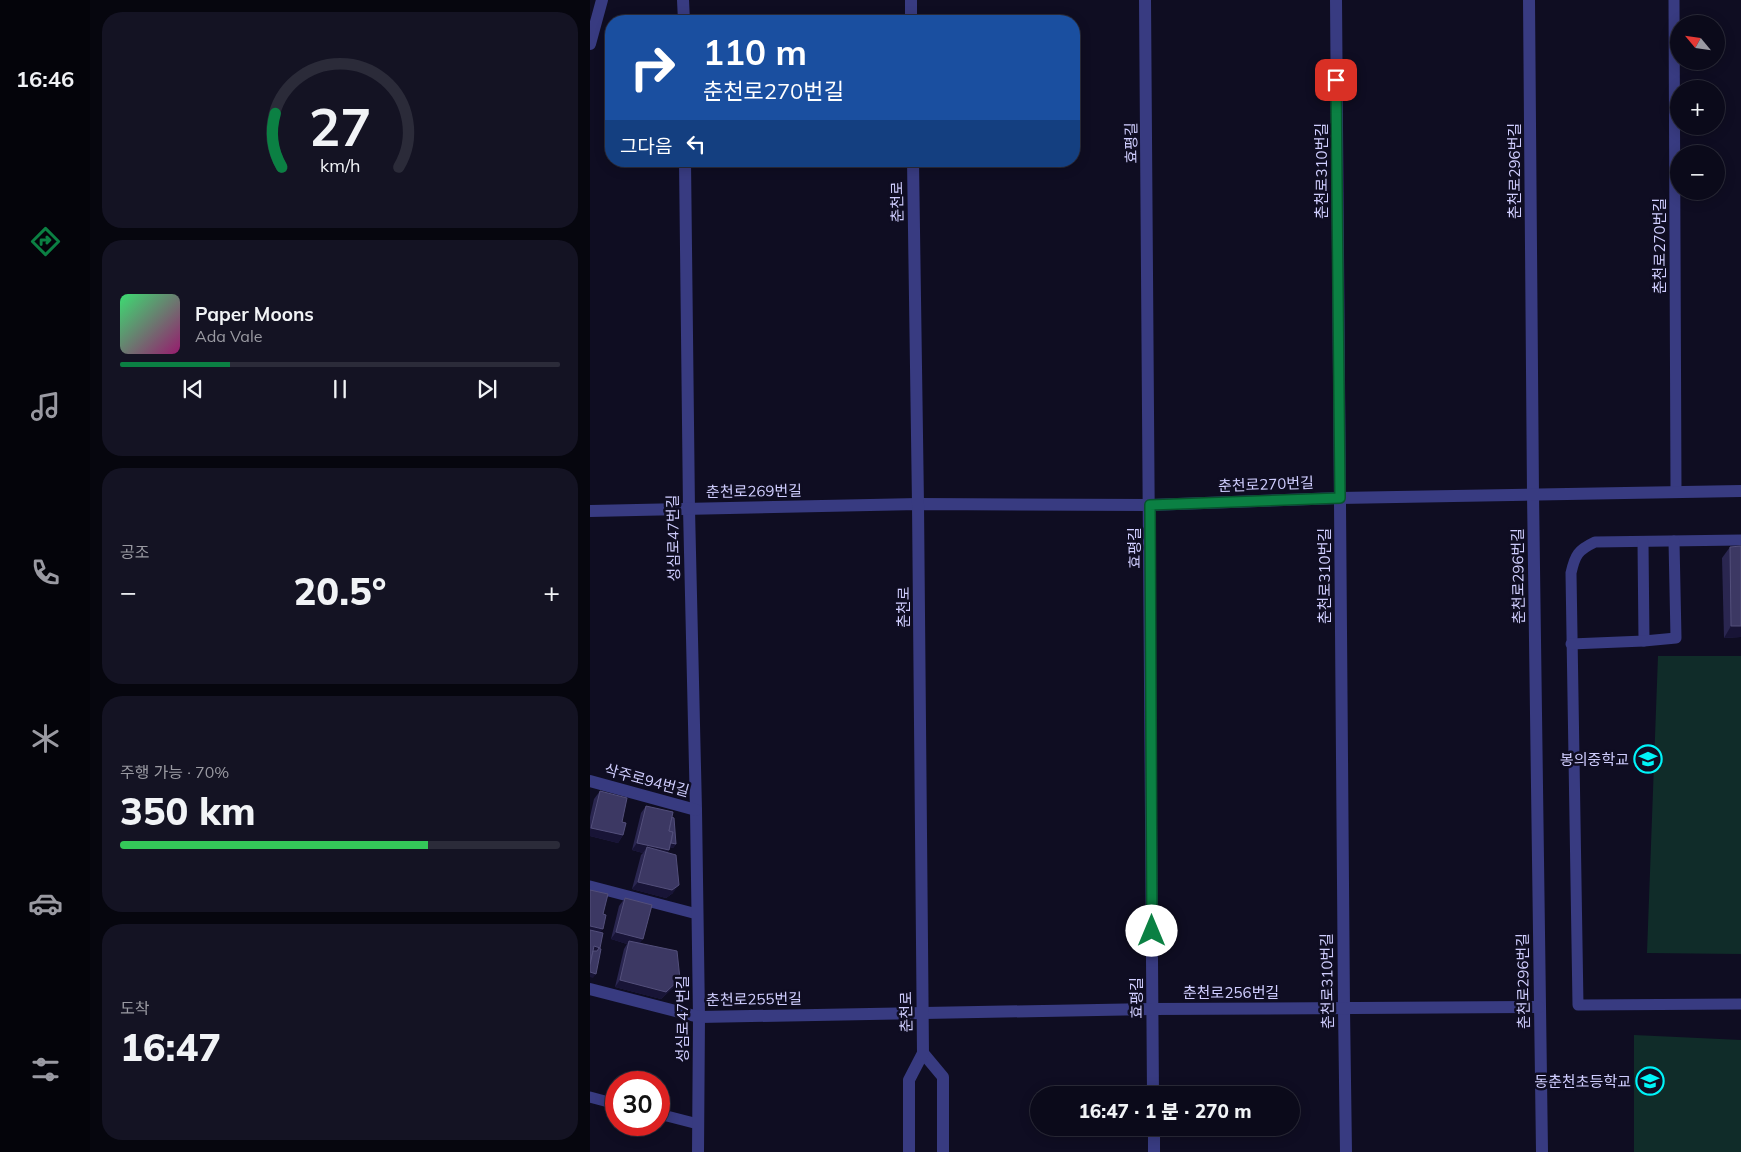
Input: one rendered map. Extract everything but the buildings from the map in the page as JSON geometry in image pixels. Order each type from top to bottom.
[{"type":"street","points":[[590,44],[602,0]]},
{"type":"street","points":[[683,0],[684,15]]},
{"type":"street","points":[[910,0],[911,15]]},
{"type":"street","name":"효평길","points":[[1145,0],[1154,1086]]},
{"type":"street","name":"춘천로310번길","points":[[1336,0],[1346,1152]]},
{"type":"street","name":"춘천로296번길","points":[[1529,0],[1533,494],[1542,1152]]},
{"type":"street","name":"성심로47번길","points":[[685,167],[689,509],[699,1017],[698,1152]]},
{"type":"street","name":"춘천로","points":[[909,1152],[909,1080],[923,1053],[913,167]]},
{"type":"street","name":"춘천로270번길","points":[[918,504],[1150,505],[1340,498],[1741,491]]},
{"type":"street","name":"춘천로269번길","points":[[590,511],[918,504]]},
{"type":"street","name":"삭주로94번길","points":[[590,781],[696,810]]},
{"type":"street","name":"춘천로255번길","points":[[590,988],[699,1017],[922,1012]]},
{"type":"street","name":"춘천로256번길","points":[[922,1012],[1539,1007]]},
{"type":"street","name":"춘천로","points":[[923,1053],[943,1077],[943,1152]]},
{"type":"street","points":[[1154,1136],[1154,1152]]},
{"type":"lane","name":"춘천로270번길","points":[[1674,0],[1676,492]]},
{"type":"lane","points":[[1741,540],[1595,542],[1583,548],[1574,559],[1571,573],[1578,1005],[1741,1004]]},
{"type":"lane","points":[[1571,644],[1644,642],[1676,638],[1674,541]]},
{"type":"lane","points":[[1643,542],[1644,642]]},
{"type":"lane","points":[[590,886],[697,914]]},
{"type":"lane","points":[[590,1097],[605,1101]]},
{"type":"lane","points":[[670,1117],[698,1124]]},
{"type":"green space","points":[[1658,656],[1741,656],[1741,954],[1647,953]]},
{"type":"green space","points":[[1634,1035],[1741,1040],[1741,1152],[1634,1152]]},
{"type":"place","name":"봉의중학교","points":[[1648,759]]},
{"type":"place","name":"동춘천초등학교","points":[[1650,1081]]},
{"type":"route","points":[[1152,931],[1150,505],[1340,498],[1336,80]]}]
